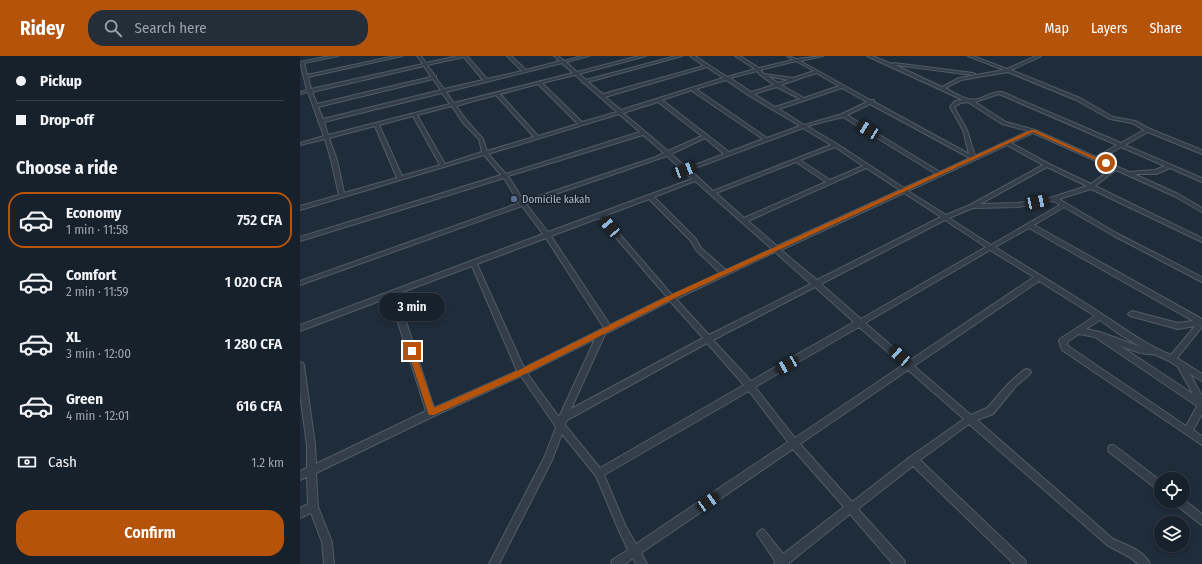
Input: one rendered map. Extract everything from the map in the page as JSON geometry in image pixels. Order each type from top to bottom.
[{"type":"street","points":[[336,56],[301,63],[334,160],[342,195]]},
{"type":"street","points":[[306,76],[400,56]]},
{"type":"street","points":[[419,56],[465,122],[481,140],[485,152],[505,176],[523,204],[547,235],[605,331]]},
{"type":"street","points":[[300,92],[464,56],[486,81]]},
{"type":"street","points":[[510,56],[526,71]]},
{"type":"street","points":[[556,56],[1110,542],[1135,554],[1145,564]]},
{"type":"street","points":[[320,121],[587,56]]},
{"type":"street","points":[[300,144],[644,56]]},
{"type":"street","points":[[584,82],[680,56]]},
{"type":"street","points":[[692,56],[774,109],[835,144],[903,191],[1100,316],[1122,332],[1158,353],[1172,359],[1202,378]]},
{"type":"street","points":[[737,56],[758,69],[762,74],[777,85],[803,99]]},
{"type":"street","points":[[789,56],[973,158]]},
{"type":"street","points":[[300,208],[485,152],[537,138],[758,69],[795,60],[821,56]]},
{"type":"street","points":[[869,56],[966,100],[1004,123],[1033,130],[1176,195],[1202,210]]},
{"type":"street","points":[[883,56],[885,62]]},
{"type":"street","points":[[970,56],[1064,92],[1112,118],[1133,122],[1148,130],[1202,152]]},
{"type":"street","points":[[941,89],[960,79],[1004,72],[1039,56]]},
{"type":"street","points":[[885,62],[979,75]]},
{"type":"street","points":[[602,96],[707,66]]},
{"type":"street","points":[[750,94],[816,72]]},
{"type":"street","points":[[762,74],[773,77],[796,79]]},
{"type":"street","points":[[316,106],[435,77]]},
{"type":"street","points":[[539,83],[581,124]]},
{"type":"street","points":[[774,109],[843,86]]},
{"type":"street","points":[[694,90],[767,140]]},
{"type":"street","points":[[973,158],[965,130],[952,108],[954,104],[966,100],[975,101],[1000,93],[1202,180]]},
{"type":"street","points":[[497,94],[537,138]]},
{"type":"street","points":[[659,100],[728,154]]},
{"type":"street","points":[[685,170],[804,126],[844,115],[872,101]]},
{"type":"street","points":[[415,115],[443,165]]},
{"type":"street","points":[[844,115],[940,174]]},
{"type":"street","points":[[376,124],[400,178]]},
{"type":"street","points":[[300,476],[522,372],[776,248],[1033,130]]},
{"type":"street","points":[[1096,159],[1148,130]]},
{"type":"street","points":[[300,240],[401,210],[583,150],[643,133]]},
{"type":"street","points":[[300,283],[658,158],[705,136]]},
{"type":"street","points":[[1007,143],[1047,166],[1202,240]]},
{"type":"street","points":[[712,193],[835,144]]},
{"type":"street","points":[[796,160],[830,182]]},
{"type":"street","points":[[744,220],[866,166]]},
{"type":"street","points":[[561,421],[708,339],[946,217],[972,206],[1047,166]]},
{"type":"street","points":[[1128,173],[1156,172],[1170,166]]},
{"type":"street","points":[[972,206],[1018,205],[1054,199],[1091,187],[1116,168]]},
{"type":"street","points":[[300,328],[474,264],[696,179]]},
{"type":"street","points":[[650,196],[688,236],[694,240],[698,249],[725,273]]},
{"type":"street","points":[[1054,199],[1202,280]]},
{"type":"street","points":[[599,474],[1064,204]]},
{"type":"street","points":[[600,215],[671,298],[750,386],[794,443],[850,509],[900,564]]},
{"type":"street","points":[[1029,224],[1202,322]]},
{"type":"street","points":[[474,264],[522,372],[561,421],[599,474],[623,530],[642,564]]},
{"type":"street","points":[[616,564],[1039,277]]},
{"type":"street","points":[[393,294],[432,413]]},
{"type":"street","points":[[1132,314],[1178,326],[1202,322]]},
{"type":"street","points":[[1100,316],[1064,340],[1065,348],[1202,440]]},
{"type":"street","points":[[1172,359],[1202,322]]},
{"type":"street","points":[[494,564],[549,457],[561,421],[605,331]]},
{"type":"street","points":[[1078,331],[1088,331],[1138,350],[1158,353]]},
{"type":"street","points":[[1097,334],[1202,405]]},
{"type":"street","points":[[300,365],[311,445],[313,507],[327,542],[329,564]]},
{"type":"street","points":[[1181,365],[1202,405]]},
{"type":"street","points":[[762,534],[782,563],[913,460],[970,419],[990,411],[1013,384],[1027,372]]},
{"type":"street","points":[[1188,430],[1202,405]]},
{"type":"street","points":[[1112,449],[1154,482]]},
{"type":"street","points":[[913,460],[1021,564]]},
{"type":"street","points":[[300,513],[313,507]]},
{"type":"street","points":[[1187,508],[1202,520]]},
{"type":"place","name":"Domicile kakah","points":[[514,199]]},
{"type":"route","points":[[412,351],[432,413],[522,372],[776,248],[1033,130],[1106,163]]}]
